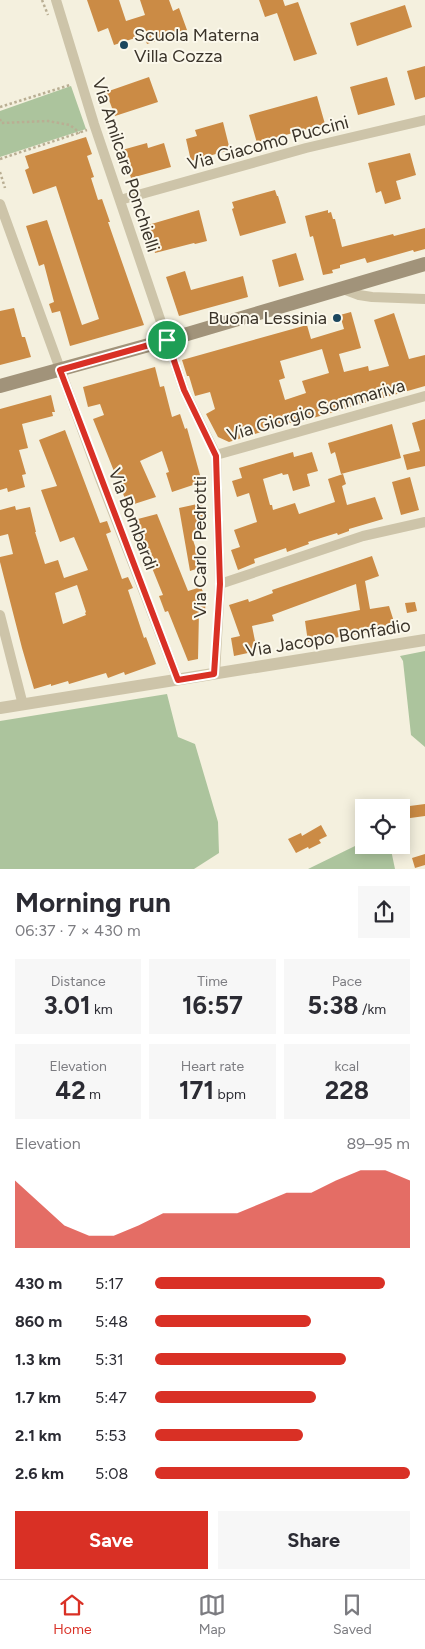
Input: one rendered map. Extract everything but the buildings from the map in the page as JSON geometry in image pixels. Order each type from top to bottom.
[{"type":"main road","points":[[0,386],[167,340],[425,264]]},
{"type":"street","name":"Via Amilcare Ponchielli","points":[[56,0],[94,124],[167,340]]},
{"type":"street","name":"Via Giacomo Puccini","points":[[120,200],[306,148],[425,120]]},
{"type":"street","name":"Via Bombardi","points":[[1,208],[60,370],[178,680]]},
{"type":"street","points":[[343,289],[359,295],[372,297],[425,299]]},
{"type":"street","name":"Via Carlo Pedrotti","points":[[167,340],[184,390],[216,456],[220,584],[214,674]]},
{"type":"street","name":"Via Giorgio Sommariva","points":[[216,456],[425,396]]},
{"type":"street","points":[[220,584],[363,536],[425,522]]},
{"type":"street","points":[[0,615],[23,705]]},
{"type":"street","name":"Via Jacopo Bonfadio","points":[[0,708],[425,640]]},
{"type":"path","points":[[0,107],[72,84]]},
{"type":"path","points":[[0,119],[2,123],[48,121],[70,125],[80,133]]},
{"type":"path","points":[[0,158],[80,133],[87,130],[86,127]]},
{"type":"path","points":[[0,172],[5,188]]},
{"type":"green space","points":[[71,86],[86,129],[0,157],[0,111]]},
{"type":"green space","points":[[425,651],[425,747],[411,735],[403,661],[400,656]]},
{"type":"green space","points":[[167,694],[178,737],[195,744],[218,822],[219,853],[194,869],[0,869],[0,721]]},
{"type":"green space","points":[[355,846],[355,854],[392,854],[395,869],[308,869]]},
{"type":"place","name":"Scuola Materna Villa Cozza","points":[[124,45]]},
{"type":"place","name":"Buona Lessinia","points":[[337,318]]},
{"type":"route","points":[[167,340],[184,390],[216,456],[220,584],[214,674],[178,680],[60,370],[167,340]]}]
